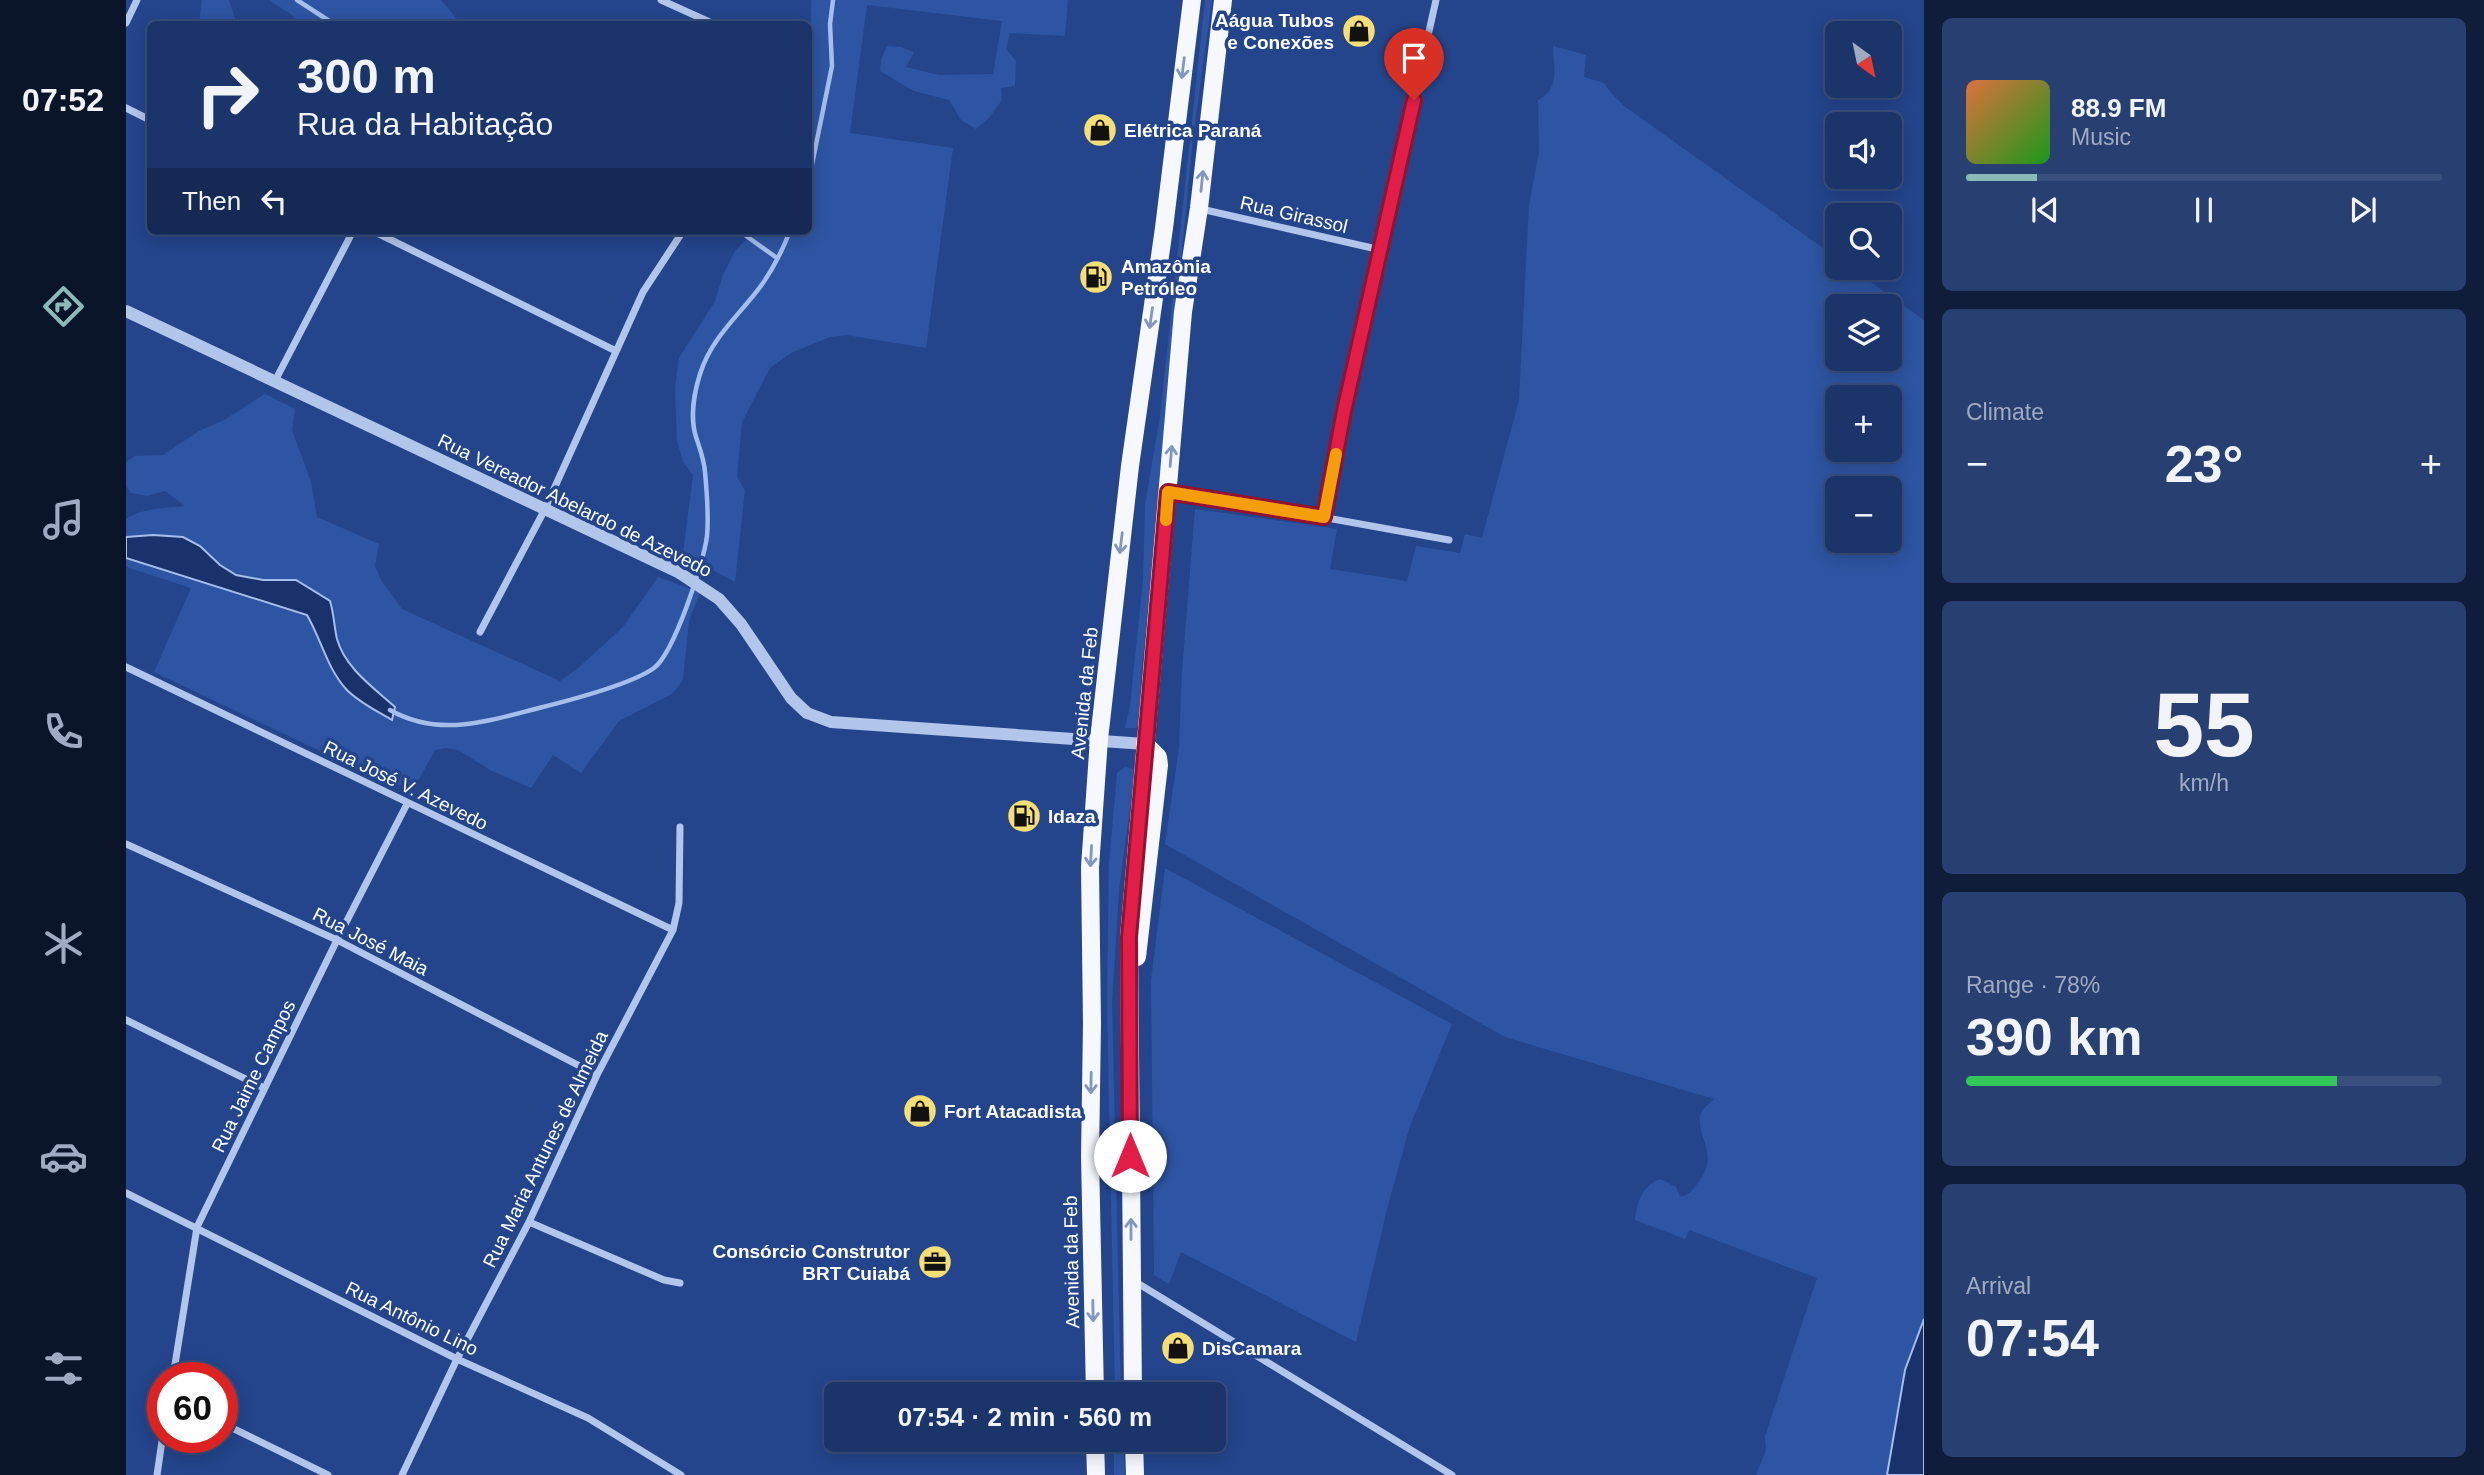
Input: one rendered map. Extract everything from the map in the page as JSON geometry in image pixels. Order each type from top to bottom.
[{"type":"main road","name":"Avenida da Feb","points":[[1095,1382],[1090,1156],[1093,1024],[1090,867],[1098,739],[1130,466],[1164,228],[1192,0]]},
{"type":"main road","points":[[1133,1382],[1130,998],[1140,943],[1159,765],[1158,757],[1145,744],[1184,312],[1223,0]]},
{"type":"main road","points":[[1095,1452],[1096,1475]]},
{"type":"main road","points":[[1134,1452],[1135,1475]]},
{"type":"street","points":[[126,23],[137,0]]},
{"type":"street","points":[[662,0],[708,21]]},
{"type":"street","points":[[1324,517],[1344,411],[1436,0]]},
{"type":"street","points":[[126,108],[147,118]]},
{"type":"street","name":"Rua Girassol","points":[[1199,208],[1381,250]]},
{"type":"street","points":[[275,381],[351,235]]},
{"type":"street","points":[[381,235],[616,351]]},
{"type":"street","points":[[480,632],[544,511],[643,292],[680,235]]},
{"type":"street","points":[[126,311],[126,317]]},
{"type":"street","name":"Rua Vereador Abelardo de Azevedo","points":[[126,311],[544,511],[678,572],[719,598],[741,624],[790,698],[807,713],[831,722],[1145,744]]},
{"type":"street","points":[[1168,492],[1449,540]]},
{"type":"street","name":"Rua José V. Azevedo","points":[[126,667],[673,930]]},
{"type":"street","name":"Rua Jaime Campos","points":[[175,1362],[197,1227],[337,940],[407,804]]},
{"type":"street","name":"Rua Maria Antunes de Almeida","points":[[402,1475],[457,1359],[529,1222],[597,1075],[673,930],[679,903],[680,827]]},
{"type":"street","name":"Rua José Maia","points":[[126,844],[337,940],[597,1075]]},
{"type":"street","points":[[126,1020],[264,1088]]},
{"type":"street","name":"Rua Antônio Lino","points":[[126,1193],[457,1359],[588,1418],[681,1475]]},
{"type":"street","points":[[529,1222],[664,1280],[680,1283]]},
{"type":"street","points":[[1131,1279],[1452,1475]]},
{"type":"street","points":[[238,1431],[328,1475]]},
{"type":"street","points":[[158,1475],[161,1453]]},
{"type":"shaded area","points":[[202,0],[229,0],[236,21],[199,21]]},
{"type":"shaded area","points":[[269,0],[441,0],[458,21],[295,21],[292,15]]},
{"type":"shaded area","points":[[811,0],[1068,0],[1065,36],[1010,33],[1006,49],[1016,61],[1015,86],[1001,88],[1002,100],[989,118],[976,129],[961,120],[949,100],[914,91],[880,71],[881,60],[887,46],[901,47],[914,52],[906,67],[939,75],[993,74],[1002,21],[867,5],[850,133],[953,148],[926,348],[846,335],[830,337],[791,353],[770,368],[742,422],[737,477],[745,490],[735,582],[683,554],[693,475],[683,462],[677,440],[675,388],[679,358],[715,301],[723,275],[735,251],[751,235],[812,235]]},
{"type":"shaded area","points":[[1205,0],[1212,0],[1193,138],[1162,456],[1161,492],[1141,676],[1140,723],[1136,728],[1125,728],[1130,706],[1143,580],[1145,505],[1160,416]]},
{"type":"shaded area","points":[[1553,46],[1586,55],[1584,77],[1604,83],[1624,106],[1825,249],[1825,280],[1868,280],[1888,294],[1825,294],[1825,371],[1902,371],[1902,304],[1924,320],[1924,1319],[1905,1370],[1887,1475],[1756,1475],[1766,1450],[1765,1436],[1817,1278],[1689,1230],[1685,1239],[1635,1220],[1642,1195],[1654,1182],[1660,1179],[1676,1187],[1680,1197],[1692,1191],[1704,1174],[1708,1156],[1700,1116],[1714,1099],[1505,1037],[1165,844],[1179,748],[1182,671],[1195,509],[1337,529],[1330,569],[1407,581],[1416,546],[1460,553],[1465,534],[1482,538],[1519,400],[1529,205],[1539,152],[1538,100],[1550,90],[1554,70]]},
{"type":"shaded area","points":[[265,394],[295,409],[292,430],[311,482],[317,517],[379,544],[375,566],[381,580],[402,609],[560,681],[623,627],[658,577],[700,592],[689,621],[683,680],[672,694],[619,721],[581,773],[553,755],[531,788],[492,771],[458,750],[446,748],[435,750],[413,790],[373,776],[154,672],[191,588],[126,567],[126,558],[307,615],[372,709],[392,719],[395,707],[361,677],[346,659],[337,639],[329,601],[296,580],[263,580],[236,575],[220,565],[200,546],[126,537],[126,519],[133,515],[155,509],[185,506],[165,491],[147,496],[131,493],[126,486],[126,462],[135,456],[163,455],[199,431],[224,420]]},
{"type":"shaded area","points":[[126,537],[183,537],[200,546],[220,565],[236,575],[263,580],[296,580],[330,601],[337,639],[346,659],[361,677],[395,707],[392,720],[351,694],[339,681],[307,615],[126,558]]},
{"type":"shaded area","points":[[1125,767],[1133,769],[1134,776],[1119,890],[1112,1002],[1121,1382],[1115,1382],[1107,1001],[1109,863],[1117,773]]},
{"type":"shaded area","points":[[1165,868],[1452,1024],[1410,1126],[1387,1209],[1356,1342],[1181,1252],[1169,1284],[1154,1275],[1151,980]]},
{"type":"shaded area","points":[[1924,1319],[1924,1475],[1887,1475],[1905,1370]]},
{"type":"shaded area","points":[[1114,1452],[1124,1452],[1125,1475],[1114,1475]]},
{"type":"waterway","points":[[297,0],[329,21]]},
{"type":"waterway","points":[[812,164],[832,66],[830,24],[833,0]]},
{"type":"waterway","points":[[745,235],[777,258]]},
{"type":"waterway","points":[[390,710],[427,723],[445,725],[482,722],[615,686],[644,674],[662,659],[687,606],[707,536],[708,504],[704,467],[693,422],[700,374],[719,337],[767,277],[788,235]]},
{"type":"slow traffic","points":[[1166,520],[1168,492],[1324,517],[1336,454]]},
{"type":"place","name":"Aágua Tubos e Conexões","points":[[1359,31]]},
{"type":"place","name":"Elétrica Paraná","points":[[1100,130]]},
{"type":"place","name":"Amazônia Petróleo","points":[[1096,277]]},
{"type":"place","name":"Idaza","points":[[1024,816]]},
{"type":"place","name":"Fort Atacadista","points":[[920,1111]]},
{"type":"place","name":"Consórcio Construtor BRT Cuiabá","points":[[935,1262]]},
{"type":"place","name":"DisCamara","points":[[1178,1348]]},
{"type":"route","points":[[1130,1156],[1129,937],[1168,492],[1324,517],[1344,411],[1414,100]]}]
